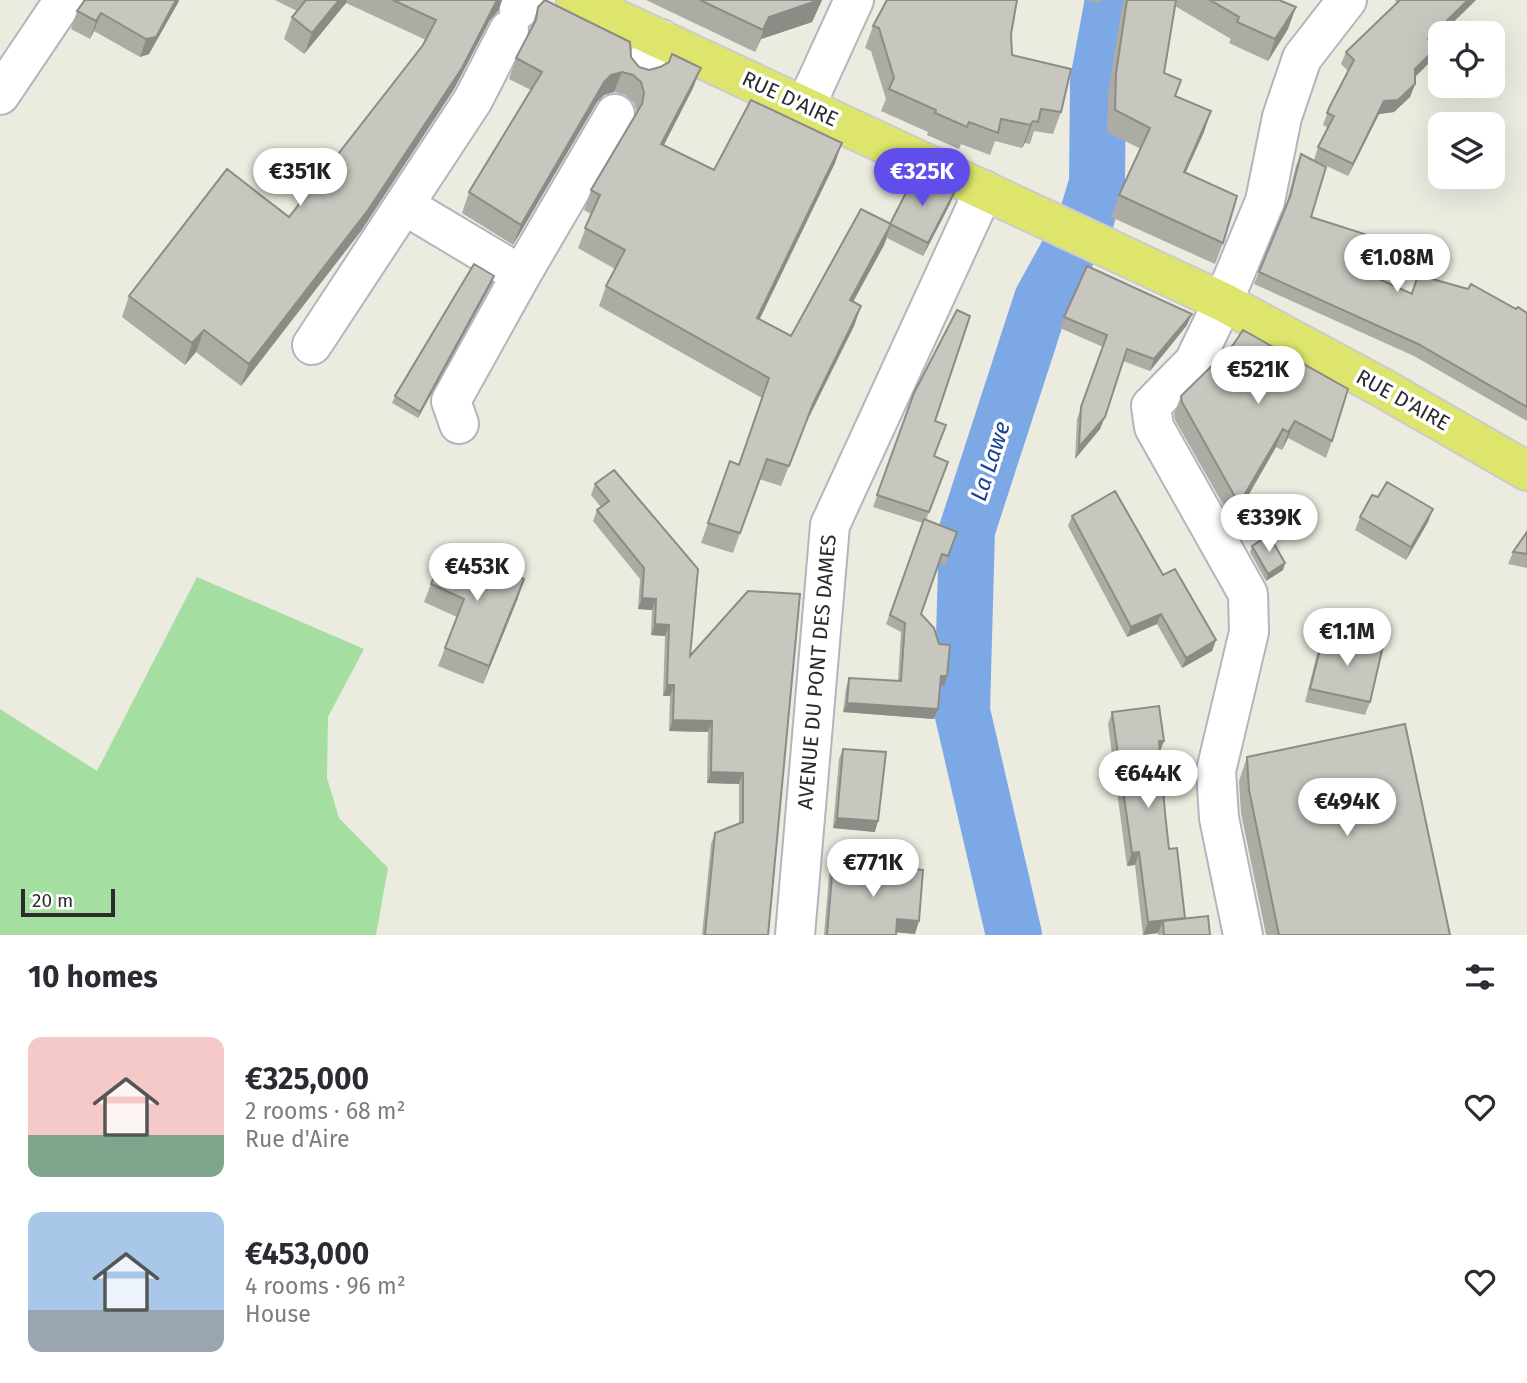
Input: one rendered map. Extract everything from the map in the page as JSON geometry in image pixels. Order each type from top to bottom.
[{"type":"main road","name":"RUE D'AIRE","points":[[576,0],[652,54],[805,107],[1223,302],[1379,386],[1527,471]]},
{"type":"street","points":[[0,95],[64,0]]},
{"type":"street","points":[[805,107],[855,0]]},
{"type":"street","points":[[1243,935],[1219,818],[1216,771],[1249,632],[1248,594],[1154,427],[1151,406],[1194,362],[1223,302],[1265,201],[1282,117],[1302,58],[1347,0]]},
{"type":"street","points":[[312,345],[473,100],[517,13]]},
{"type":"street","points":[[459,424],[451,401],[615,114]]},
{"type":"street","name":"AVENUE DU PONT DES DAMES","points":[[795,935],[830,524],[984,190]]},
{"type":"street","points":[[404,205],[521,275]]},
{"type":"green space","points":[[197,577],[364,649],[328,717],[327,778],[339,818],[388,868],[376,935],[0,935],[0,709],[97,771]]},
{"type":"building","points":[[85,0],[176,0],[156,37],[146,39],[101,13],[96,21],[77,11]]},
{"type":"building","points":[[306,0],[339,0],[312,33],[292,17]]},
{"type":"building","points":[[393,0],[497,0],[462,68],[368,210],[249,364],[204,330],[192,343],[129,296],[227,169],[289,217],[423,45],[436,20]]},
{"type":"building","points":[[545,0],[630,42],[631,57],[639,67],[649,70],[660,67],[669,62],[672,54],[701,68],[661,144],[714,170],[751,100],[842,143],[757,318],[791,336],[861,209],[891,224],[850,300],[861,306],[813,404],[789,466],[767,459],[740,533],[708,523],[730,461],[739,465],[769,378],[606,286],[625,250],[585,228],[600,195],[591,190],[642,104],[644,93],[641,82],[633,75],[622,72],[611,75],[604,82],[521,225],[469,192],[542,72],[516,58],[536,20],[538,7]]},
{"type":"building","points":[[700,0],[819,0],[769,17],[763,30]]},
{"type":"building","points":[[887,0],[1017,0],[1011,34],[1012,55],[1071,69],[1061,112],[1041,109],[1038,122],[1033,121],[1030,125],[1001,119],[998,133],[969,122],[967,127],[889,89],[894,78],[879,28],[873,26]]},
{"type":"building","points":[[1127,0],[1176,0],[1164,73],[1181,80],[1175,96],[1211,111],[1184,172],[1237,196],[1223,243],[1119,195],[1150,128],[1115,110],[1116,73]]},
{"type":"building","points":[[1210,0],[1279,0],[1296,7],[1275,39],[1237,22],[1239,17]]},
{"type":"building","points":[[1400,0],[1468,0],[1446,21],[1428,21],[1428,56],[1415,69],[1415,84],[1398,100],[1384,101],[1353,164],[1318,147],[1334,116],[1327,113],[1354,60],[1346,52]]},
{"type":"building","points":[[1301,154],[1326,167],[1311,217],[1371,236],[1356,269],[1412,294],[1418,275],[1468,289],[1471,284],[1527,313],[1527,407],[1418,344],[1259,272],[1290,197]]},
{"type":"building","points":[[916,173],[955,191],[928,243],[890,224]]},
{"type":"building","points":[[474,264],[494,276],[420,412],[395,396]]},
{"type":"building","points":[[1087,266],[1192,314],[1154,359],[1127,349],[1105,417],[1079,447],[1081,407],[1107,335],[1064,317]]},
{"type":"building","points":[[957,310],[970,316],[935,421],[946,425],[934,456],[948,462],[929,512],[877,495],[914,393]]},
{"type":"building","points":[[1243,330],[1348,389],[1332,441],[1295,421],[1288,432],[1283,429],[1239,504],[1181,396],[1233,345]]},
{"type":"building","points":[[614,470],[698,569],[690,656],[748,591],[800,594],[768,935],[705,935],[715,833],[743,822],[743,773],[711,772],[712,721],[673,720],[674,685],[667,685],[669,625],[655,624],[656,599],[642,598],[644,568],[597,510],[609,501],[595,484]]},
{"type":"building","points":[[1387,482],[1433,509],[1411,547],[1360,517],[1372,495],[1378,497]]},
{"type":"building","points":[[1115,491],[1163,575],[1175,569],[1216,640],[1186,658],[1161,614],[1131,627],[1072,516]]},
{"type":"building","points":[[924,519],[957,532],[948,556],[942,554],[921,614],[934,628],[939,644],[950,645],[947,676],[941,676],[938,709],[847,703],[849,678],[901,681],[905,623],[890,615]]},
{"type":"building","points":[[1527,532],[1527,554],[1513,552]]},
{"type":"building","points":[[1269,535],[1285,563],[1268,574],[1252,546]]},
{"type":"building","points":[[446,547],[524,579],[489,666],[445,648],[464,599],[431,584]]},
{"type":"building","points":[[1324,633],[1383,646],[1370,702],[1310,689]]},
{"type":"building","points":[[1159,706],[1164,741],[1159,741],[1169,849],[1177,848],[1185,918],[1148,922],[1139,852],[1132,853],[1112,712]]},
{"type":"building","points":[[1405,724],[1450,935],[1279,935],[1249,790],[1247,757]]},
{"type":"building","points":[[843,749],[886,752],[878,821],[837,818]]},
{"type":"building","points":[[833,863],[923,870],[919,921],[897,919],[896,935],[827,935]]},
{"type":"building","points":[[1208,916],[1210,935],[1164,935],[1163,921]]},
{"type":"waterway","name":"La Lawe","points":[[1014,935],[962,711],[967,530],[1042,299],[1086,220],[1097,183],[1098,81],[1113,0]]}]
